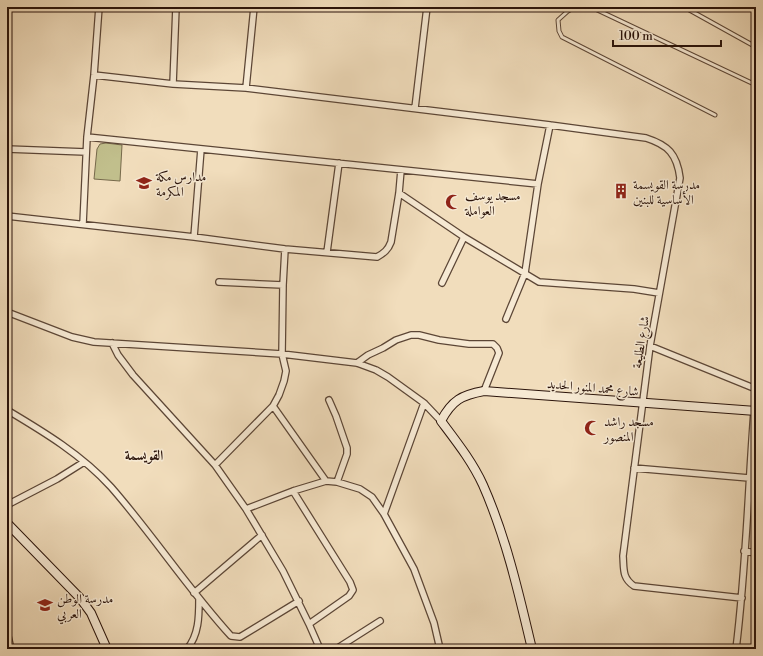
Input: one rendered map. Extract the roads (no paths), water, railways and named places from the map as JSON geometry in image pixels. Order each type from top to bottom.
[{"type":"street","points":[[82,224],[87,137],[94,75],[99,7]]},
{"type":"street","points":[[173,84],[176,7]]},
{"type":"street","points":[[246,88],[254,7]]},
{"type":"street","points":[[415,108],[426,7]]},
{"type":"street","points":[[94,75],[173,84],[246,88],[550,125],[538,184],[525,273],[506,319]]},
{"type":"street","name":"شارع الطليعة","points":[[550,125],[646,138],[666,147],[674,156],[678,165],[680,178],[650,346],[642,404],[623,556],[625,575],[627,582],[634,586],[742,598]]},
{"type":"street","points":[[87,137],[538,184]]},
{"type":"street","points":[[7,149],[86,152]]},
{"type":"street","points":[[194,237],[201,149]]},
{"type":"street","points":[[327,252],[339,163]]},
{"type":"street","points":[[7,216],[285,249],[377,256],[384,253],[389,248],[391,242],[400,193],[401,170]]},
{"type":"street","points":[[400,193],[464,237],[539,282],[659,293]]},
{"type":"street","points":[[442,284],[464,237]]},
{"type":"street","points":[[215,464],[274,406],[280,395],[286,371],[282,354],[285,249]]},
{"type":"street","points":[[219,282],[283,285]]},
{"type":"street","points":[[7,312],[72,337],[94,342],[282,354],[357,363],[376,370],[424,403],[441,421],[463,450],[483,485],[497,521],[508,557],[532,649]]},
{"type":"street","points":[[357,363],[368,355],[396,340],[411,335],[420,335],[439,340],[469,344],[493,344],[498,348],[499,353],[484,391]]},
{"type":"street","points":[[112,343],[118,355],[133,375],[215,464],[246,508],[283,571],[320,649]]},
{"type":"street","points":[[650,346],[756,389]]},
{"type":"street","name":"شارع محمد المنور الحديد","points":[[441,421],[453,402],[466,394],[484,391],[642,404],[755,411]]},
{"type":"street","points":[[736,649],[742,598],[749,478],[756,398]]},
{"type":"street","points":[[329,400],[347,448],[347,454],[337,482]]},
{"type":"street","points":[[384,514],[424,403]]},
{"type":"street","points":[[274,406],[326,481]]},
{"type":"street","points":[[7,410],[36,427],[74,454],[110,487],[194,593],[227,632],[234,638],[246,634],[298,601]]},
{"type":"street","points":[[7,504],[57,479],[84,462]]},
{"type":"street","points":[[634,468],[749,478]]},
{"type":"street","points":[[246,508],[326,481],[337,482],[360,489],[372,497],[384,514],[414,569],[423,589],[434,623],[440,649]]},
{"type":"street","points":[[293,491],[350,582],[352,590],[349,596],[309,624]]},
{"type":"street","points":[[7,523],[80,598],[91,613],[107,649]]},
{"type":"street","points":[[194,593],[262,535]]},
{"type":"street","points":[[744,551],[756,553]]},
{"type":"street","points":[[187,649],[193,641],[197,631],[199,599]]},
{"type":"street","points":[[336,649],[380,621]]},
{"type":"street","points":[[7,632],[11,649]]},
{"type":"lane","points":[[575,7],[568,10],[558,20],[559,31],[562,37],[715,115]]},
{"type":"lane","points":[[591,7],[756,85]]},
{"type":"lane","points":[[684,7],[756,47]]},
{"type":"place","name":"مدارس مكة المكرمة","points":[[144,183]]},
{"type":"place","name":"مدرسة القويسمة الأساسية للبنين","points":[[621,191]]},
{"type":"place","name":"مسجد يوسف العواملة","points":[[453,202]]},
{"type":"place","name":"مسجد راشد المنصور","points":[[592,428]]},
{"type":"place","name":"مدرسة الوطن العربي","points":[[45,605]]},
{"type":"district","name":"القويسمة","points":[[144,455]]}]
